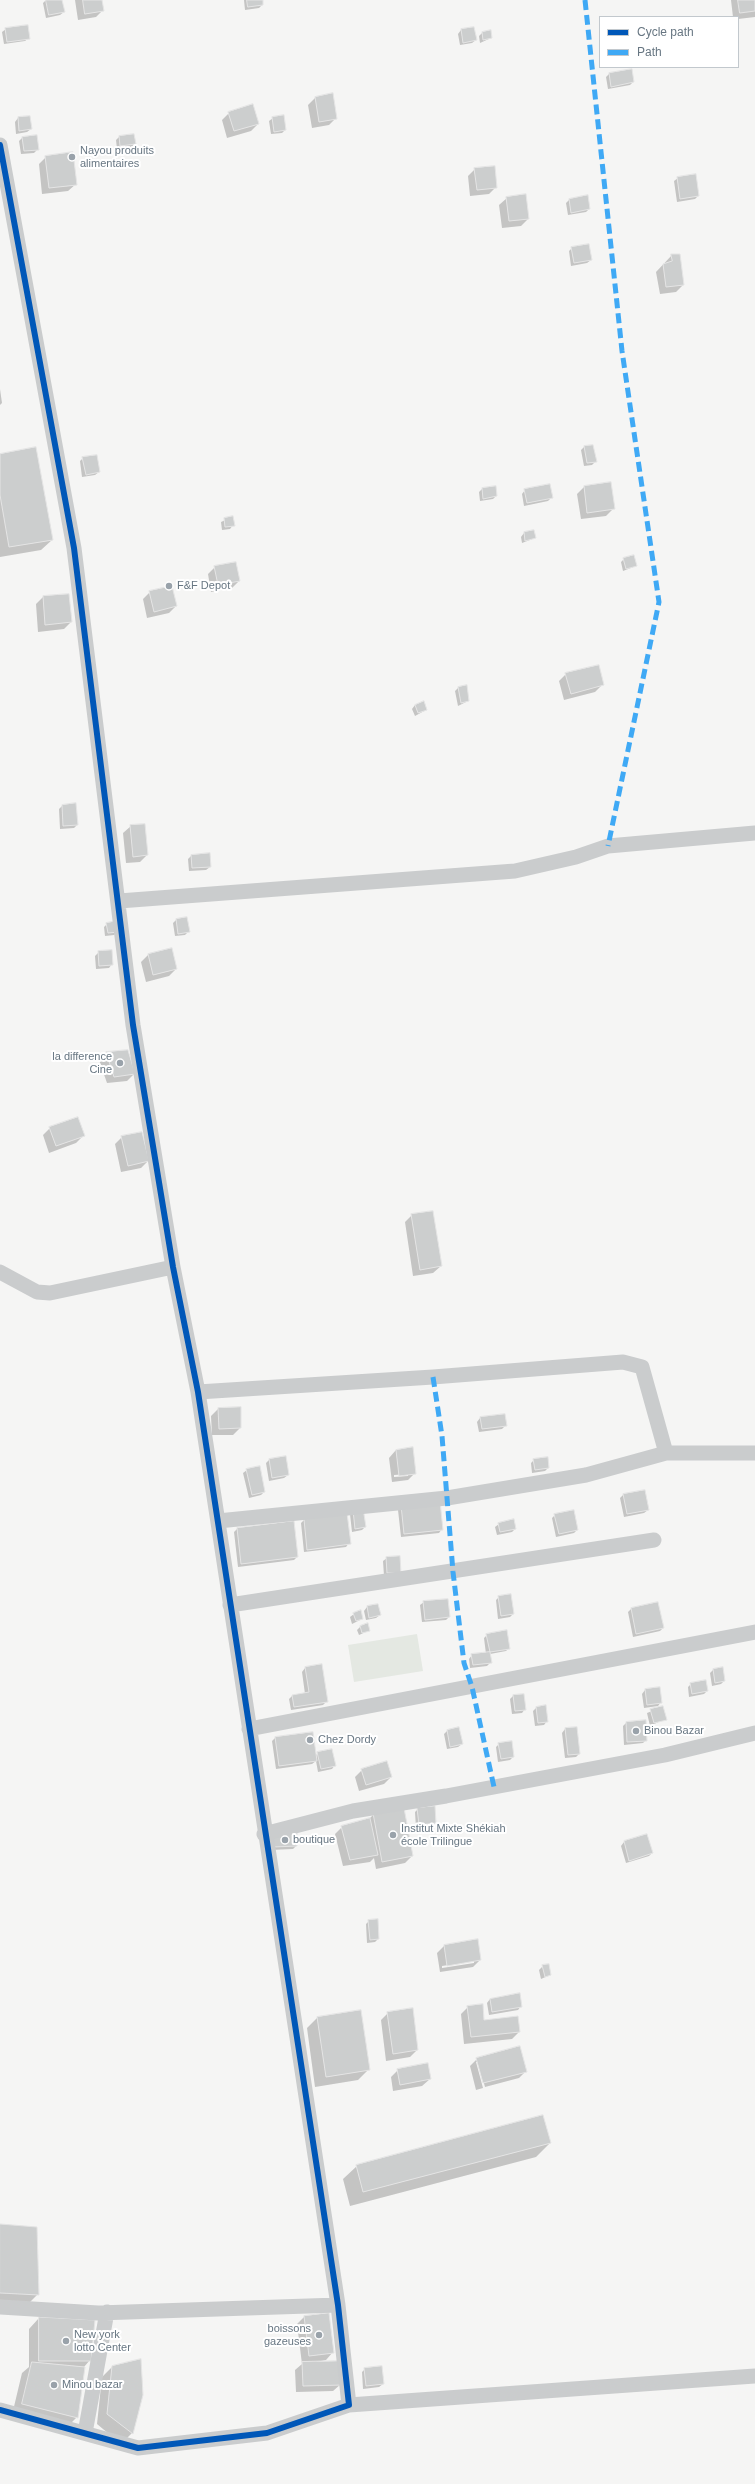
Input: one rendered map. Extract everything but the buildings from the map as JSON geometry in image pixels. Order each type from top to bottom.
[{"type":"street","points":[[0,145],[74,548],[119,901],[133,1024],[173,1267],[198,1392],[264,1834],[338,2305],[349,2405]]},
{"type":"street","points":[[119,901],[515,871],[569,859],[608,846],[755,833]]},
{"type":"street","points":[[0,1272],[37,1292],[50,1293],[173,1267]]},
{"type":"street","points":[[198,1392],[433,1377],[623,1362],[642,1367],[666,1453]]},
{"type":"street","points":[[218,1521],[447,1498],[586,1475],[666,1453],[755,1453]]},
{"type":"street","points":[[230,1605],[654,1540]]},
{"type":"street","points":[[249,1729],[755,1632]]},
{"type":"street","points":[[264,1834],[353,1811],[446,1796],[665,1755],[755,1733]]},
{"type":"street","points":[[0,2307],[107,2312],[338,2305]]},
{"type":"street","points":[[85,2433],[107,2312]]},
{"type":"street","points":[[0,2410],[138,2448],[267,2433],[349,2405],[755,2376]]},
{"type":"shaded area","points":[[417,1634],[423,1671],[354,1682],[348,1645]]},
{"type":"marked path","points":[[585,0],[622,351],[659,602],[608,846]]},
{"type":"marked path","points":[[433,1377],[442,1436],[453,1572],[464,1663],[472,1687],[494,1787]]},
{"type":"cycle path","points":[[0,145],[74,548],[133,1025],[173,1267],[198,1392],[338,2305],[349,2405],[267,2433],[138,2448],[0,2410]]},
{"type":"place","name":"Nayou produits alimentaires","points":[[72,157]]},
{"type":"place","name":"F&F Depot","points":[[169,586]]},
{"type":"place","name":"la difference Cine","points":[[120,1063]]},
{"type":"place","name":"Binou Bazar","points":[[636,1731]]},
{"type":"place","name":"Chez Dordy","points":[[310,1740]]},
{"type":"place","name":"Institut Mixte Shékiah école Trilingue","points":[[393,1835]]},
{"type":"place","name":"boutique","points":[[285,1840]]},
{"type":"place","name":"boissons gazeuses","points":[[319,2335]]},
{"type":"place","name":"New york lotto Center","points":[[66,2341]]},
{"type":"place","name":"Minou bazar","points":[[54,2385]]}]
